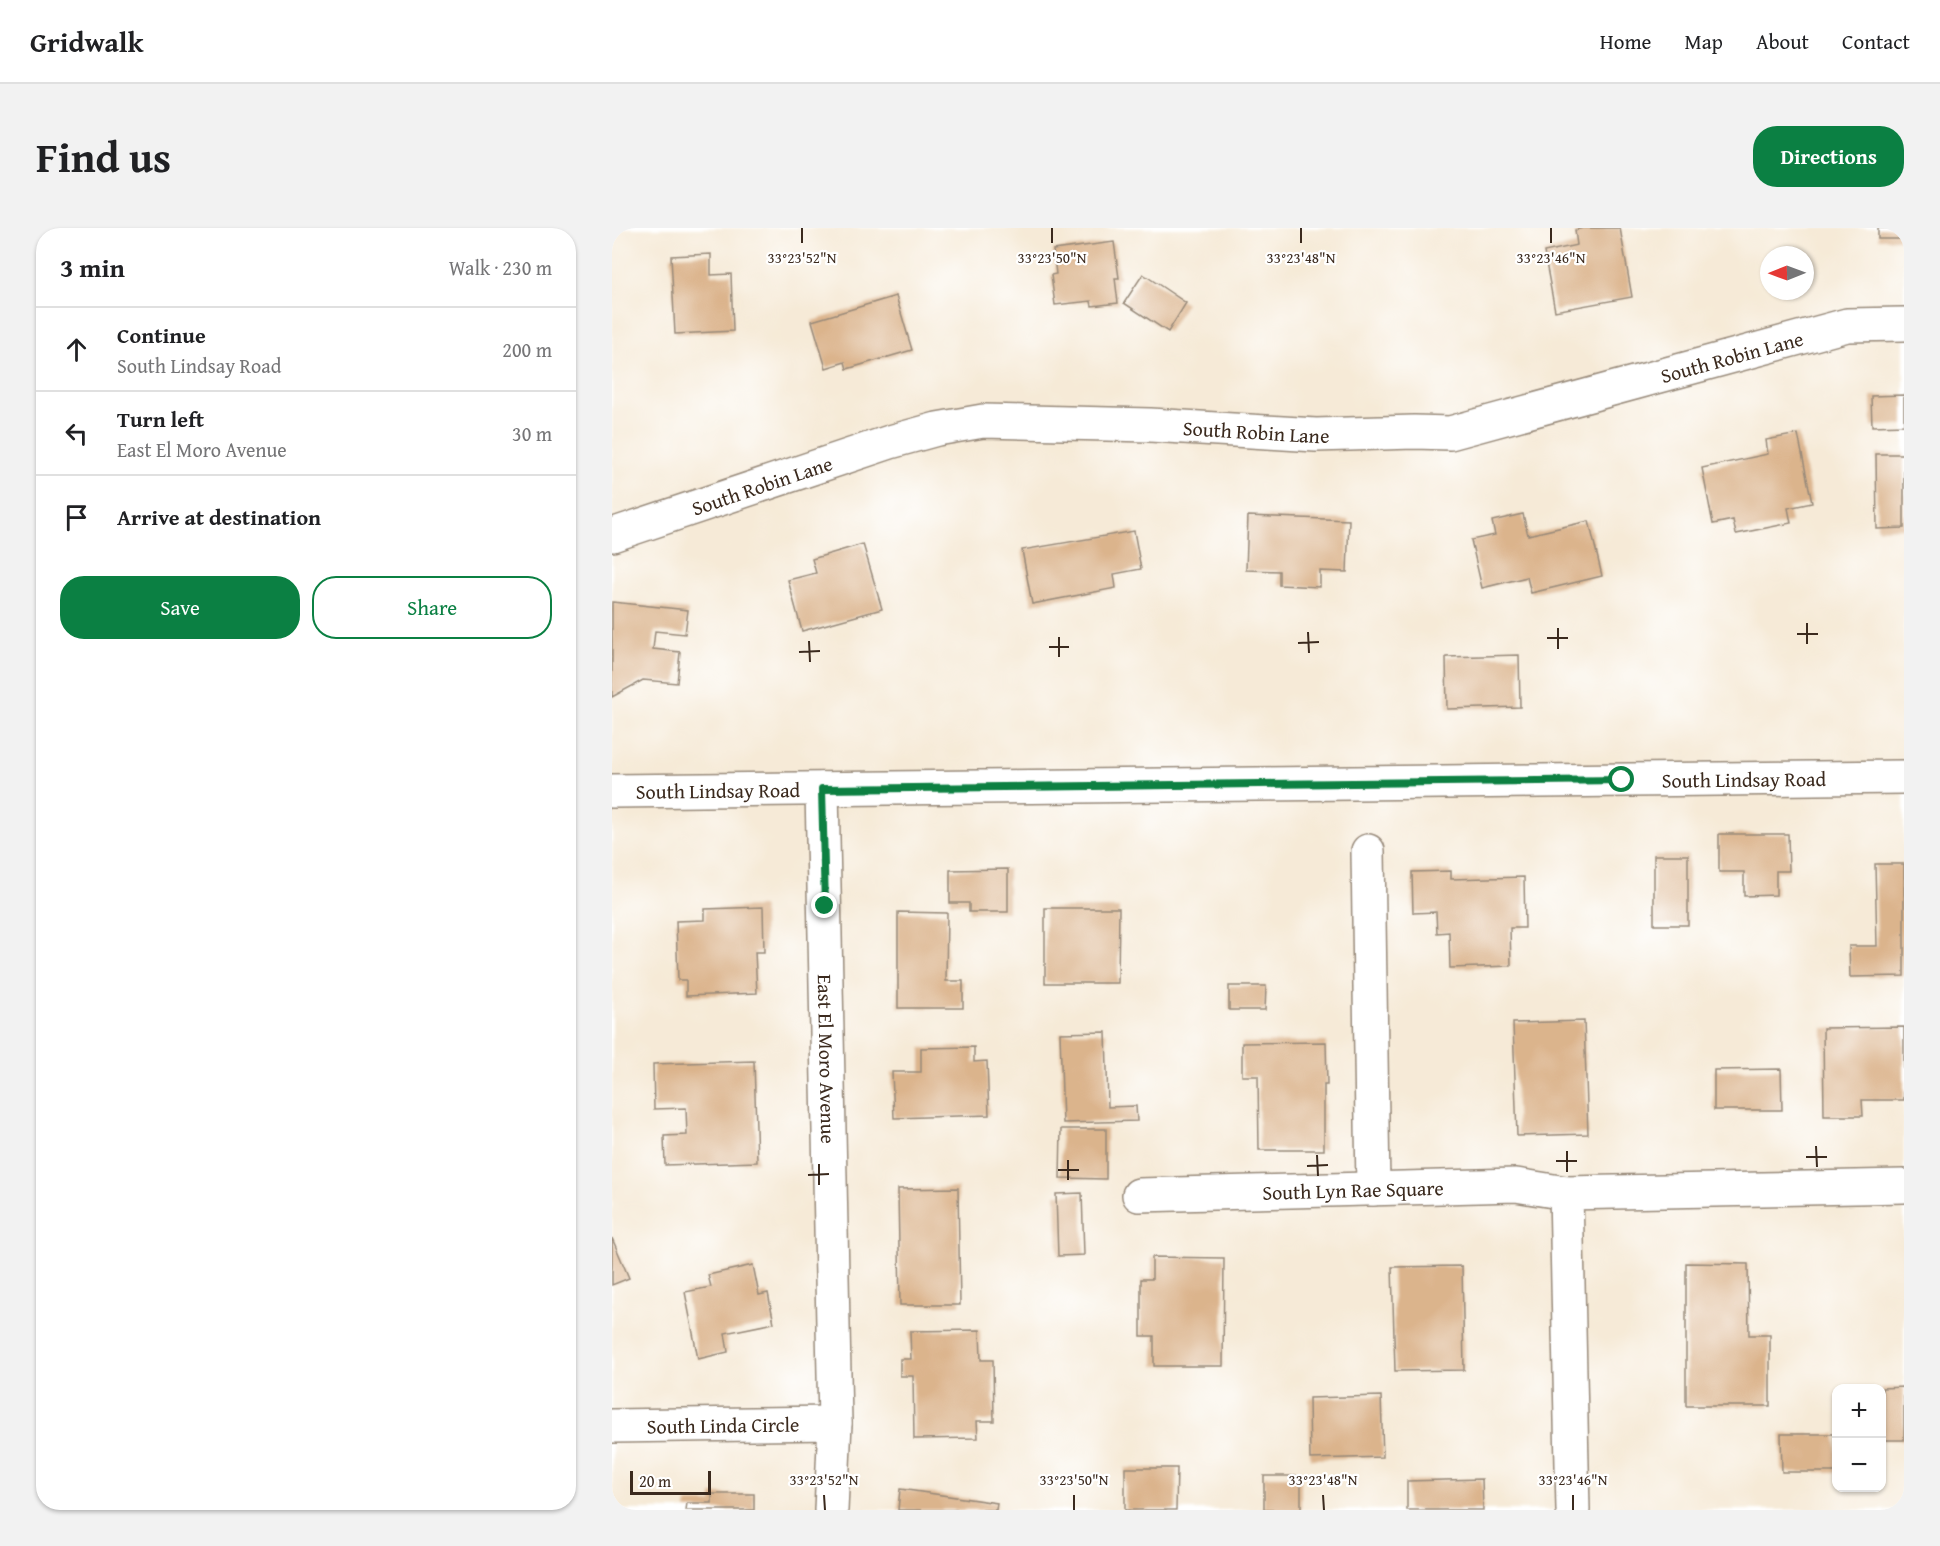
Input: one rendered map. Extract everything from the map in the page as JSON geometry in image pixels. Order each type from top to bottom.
[{"type":"street","name":"South Robin Lane","points":[[612,535],[890,442],[937,429],[983,421],[1150,425],[1316,435],[1450,433],[1846,325],[1904,324]]},
{"type":"street","name":"South Lindsay Road","points":[[612,791],[1904,777]]},
{"type":"street","name":"East El Moro Avenue","points":[[822,789],[835,1423],[831,1510]]},
{"type":"street","points":[[1368,851],[1373,1189]]},
{"type":"street","name":"South Lyn Rae Square","points":[[1139,1195],[1516,1185],[1566,1193],[1904,1186]]},
{"type":"street","points":[[1566,1193],[1573,1510]]},
{"type":"street","name":"South Linda Circle","points":[[612,1426],[835,1423]]},
{"type":"building","points":[[1620,228],[1632,297],[1555,311],[1544,252],[1577,245],[1575,230]]},
{"type":"building","points":[[1878,228],[1904,228],[1904,239],[1878,239]]},
{"type":"building","points":[[1114,242],[1119,278],[1115,278],[1118,303],[1092,306],[1091,301],[1055,305],[1051,275],[1056,274],[1053,250]]},
{"type":"building","points":[[711,254],[711,275],[731,274],[733,331],[675,334],[671,256]]},
{"type":"building","points":[[1143,274],[1186,303],[1168,332],[1124,303]]},
{"type":"building","points":[[896,296],[912,350],[847,369],[845,362],[826,368],[812,321]]},
{"type":"building","points":[[1904,395],[1904,425],[1872,426],[1871,396]]},
{"type":"building","points":[[1798,434],[1812,503],[1788,508],[1791,523],[1736,534],[1733,520],[1713,524],[1702,468],[1768,454],[1766,440]]},
{"type":"building","points":[[1876,454],[1904,454],[1904,528],[1877,529]]},
{"type":"building","points":[[1523,514],[1528,535],[1589,521],[1602,576],[1531,593],[1527,577],[1482,588],[1471,540],[1495,535],[1492,521]]},
{"type":"building","points":[[1248,516],[1349,520],[1347,572],[1320,571],[1320,587],[1279,585],[1279,571],[1246,570]]},
{"type":"building","points":[[1134,531],[1141,569],[1114,574],[1116,588],[1032,604],[1022,550]]},
{"type":"building","points":[[863,544],[882,609],[802,631],[788,580],[816,573],[812,559]]},
{"type":"building","points":[[612,602],[688,610],[685,634],[655,631],[653,649],[680,652],[677,683],[643,680],[612,697]]},
{"type":"building","points":[[1519,655],[1520,707],[1447,709],[1446,657]]},
{"type":"building","points":[[1719,834],[1788,834],[1789,871],[1776,871],[1776,895],[1744,896],[1744,872],[1719,872]]},
{"type":"building","points":[[1654,855],[1688,855],[1688,925],[1654,925]]},
{"type":"building","points":[[1875,864],[1904,864],[1904,976],[1850,977],[1849,946],[1877,946]]},
{"type":"building","points":[[1008,869],[1008,912],[969,912],[969,903],[950,903],[950,870]]},
{"type":"building","points":[[1451,871],[1451,879],[1524,877],[1525,928],[1510,928],[1511,966],[1450,968],[1449,932],[1437,933],[1436,912],[1413,913],[1412,872]]},
{"type":"building","points":[[763,907],[764,952],[755,952],[757,993],[686,996],[686,980],[678,980],[676,921],[705,920],[705,909]]},
{"type":"building","points":[[1045,908],[1119,908],[1118,983],[1045,983]]},
{"type":"building","points":[[898,912],[947,913],[946,981],[963,981],[963,1008],[898,1008]]},
{"type":"building","points":[[1229,986],[1266,986],[1265,1010],[1229,1010]]},
{"type":"building","points":[[1584,1021],[1588,1134],[1517,1136],[1513,1023]]},
{"type":"building","points":[[1904,1027],[1904,1100],[1862,1100],[1863,1116],[1824,1116],[1823,1028]]},
{"type":"building","points":[[1106,1032],[1108,1107],[1136,1106],[1137,1121],[1063,1123],[1060,1033]]},
{"type":"building","points":[[1326,1042],[1324,1150],[1259,1150],[1258,1076],[1242,1076],[1242,1043]]},
{"type":"building","points":[[974,1047],[974,1062],[987,1061],[989,1115],[894,1118],[892,1072],[921,1072],[921,1048]]},
{"type":"building","points":[[754,1061],[757,1162],[665,1165],[664,1136],[687,1135],[686,1108],[654,1109],[653,1064]]},
{"type":"building","points":[[1781,1069],[1782,1110],[1714,1110],[1714,1070]]},
{"type":"building","points":[[1061,1129],[1106,1129],[1106,1179],[1060,1178]]},
{"type":"building","points":[[958,1188],[960,1305],[900,1305],[898,1189]]},
{"type":"building","points":[[1082,1193],[1084,1255],[1058,1256],[1056,1194]]},
{"type":"building","points":[[612,1238],[629,1278],[612,1285]]},
{"type":"building","points":[[1152,1257],[1224,1258],[1223,1366],[1154,1366],[1154,1336],[1141,1336],[1141,1279],[1152,1279]]},
{"type":"building","points":[[1686,1263],[1748,1264],[1749,1335],[1770,1335],[1770,1406],[1686,1406]]},
{"type":"building","points":[[753,1265],[759,1295],[768,1293],[774,1323],[725,1333],[728,1352],[698,1359],[685,1292],[711,1287],[708,1275]]},
{"type":"building","points":[[1462,1266],[1464,1370],[1395,1371],[1392,1267]]},
{"type":"building","points":[[980,1330],[981,1360],[993,1360],[994,1421],[977,1421],[978,1438],[914,1439],[913,1376],[900,1376],[900,1359],[911,1359],[910,1331]]},
{"type":"building","points":[[1904,1387],[1904,1440],[1886,1440],[1886,1388]]},
{"type":"building","points":[[1381,1396],[1383,1457],[1310,1459],[1309,1398]]},
{"type":"building","points":[[1781,1434],[1832,1434],[1832,1472],[1782,1472]]},
{"type":"building","points":[[1125,1468],[1177,1468],[1176,1510],[1125,1510]]},
{"type":"building","points":[[1264,1476],[1301,1476],[1301,1510],[1264,1510]]},
{"type":"building","points":[[1482,1479],[1483,1510],[1407,1510],[1407,1481]]},
{"type":"building","points":[[900,1489],[997,1503],[996,1510],[898,1510]]},
{"type":"building","points":[[712,1494],[754,1494],[754,1510],[686,1510],[687,1503],[712,1503]]},
{"type":"route","points":[[825,906],[822,789],[1622,780]]}]
